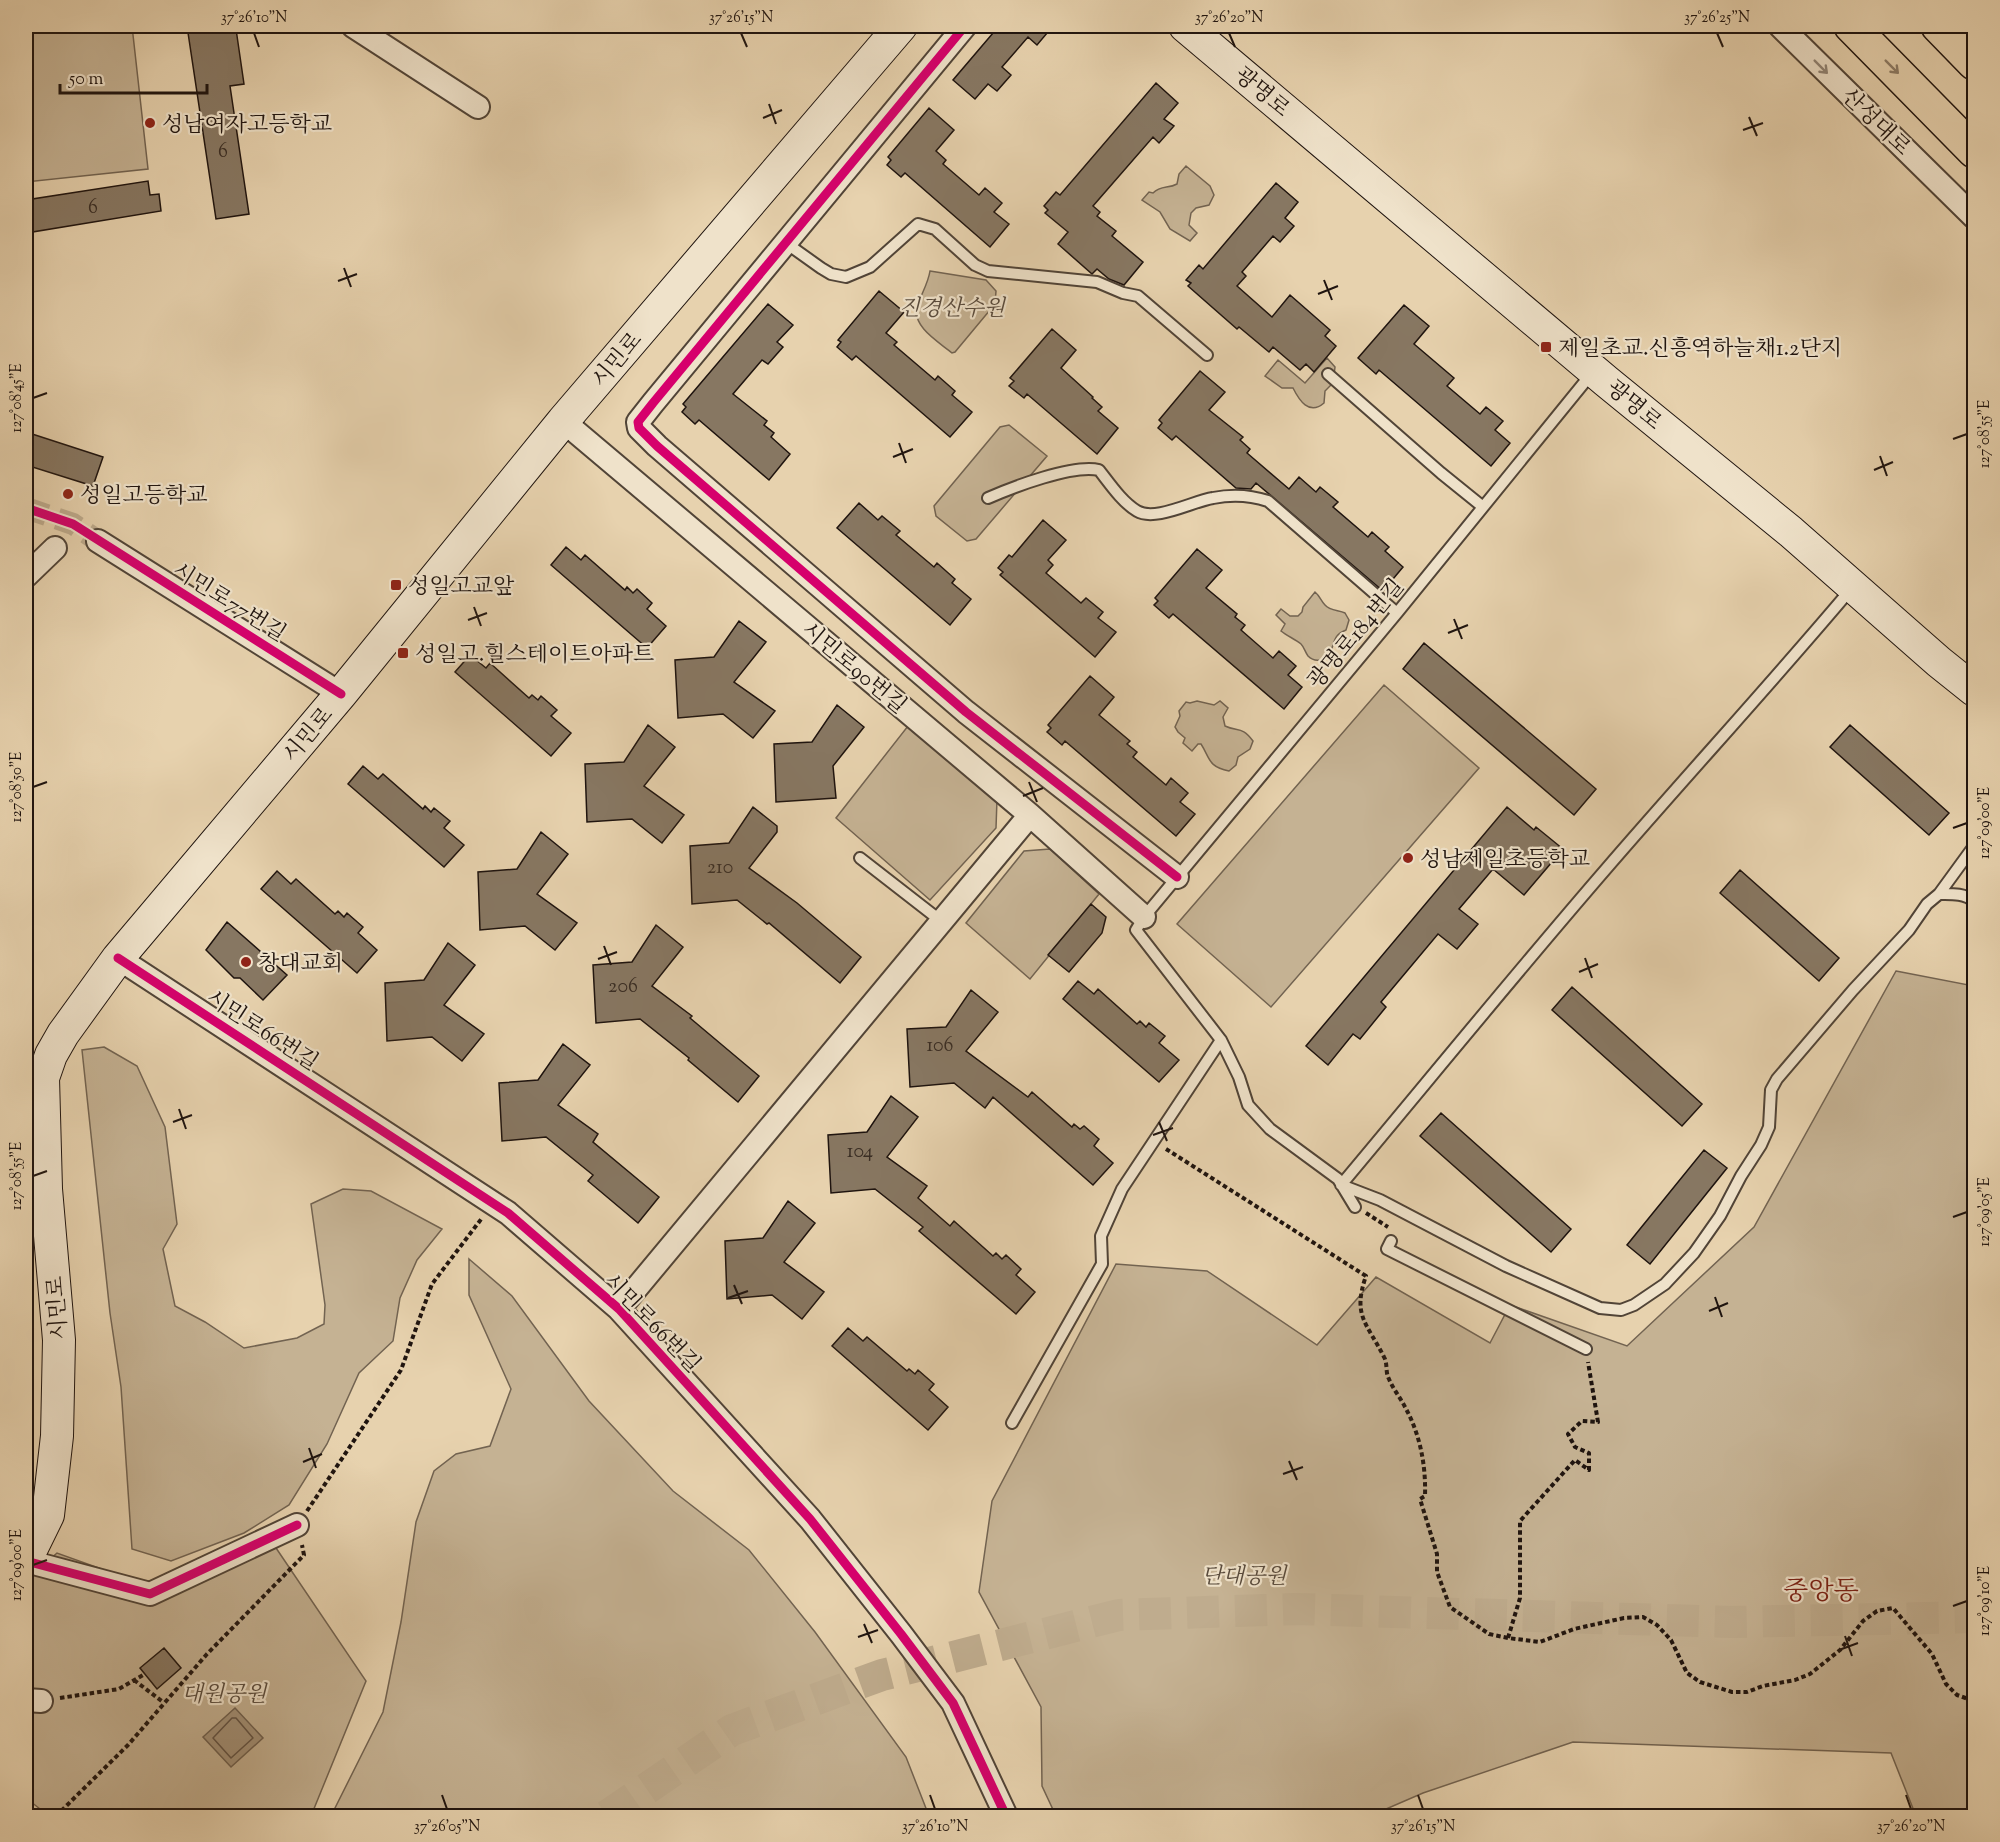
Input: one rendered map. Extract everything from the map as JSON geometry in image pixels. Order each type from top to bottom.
[{"type":"main road","name":"시민로","points":[[26,1560],[48,1515],[57,1436],[59,1340],[46,1189],[43,1078],[51,1055],[63,1034],[118,958],[340,694],[563,421],[900,26]]},
{"type":"main road","name":"광명로","points":[[1185,26],[1594,371],[1783,525],[1974,690]]},
{"type":"main road","points":[[1851,26],[1974,150]]},
{"type":"main road","points":[[1938,26],[1974,63]]},
{"type":"street","points":[[353,26],[478,107]]},
{"type":"street","points":[[965,26],[638,422],[639,428],[674,461],[966,712],[1177,877]]},
{"type":"street","name":"산성대로","points":[[1780,26],[1974,217]]},
{"type":"street","name":"시민로90번길","points":[[563,421],[1030,815],[1144,917]]},
{"type":"street","name":"시민로77번길","points":[[98,541],[340,694]]},
{"type":"street","points":[[26,576],[55,548]]},
{"type":"street","points":[[619,1309],[1030,815]]},
{"type":"street","name":"시민로66번길","points":[[118,958],[508,1213],[619,1309],[810,1519],[901,1634],[953,1703],[1006,1816]]},
{"type":"street","points":[[26,1560],[150,1594],[297,1525]]},
{"type":"lane","points":[[786,243],[822,268],[846,277],[870,267],[918,224],[927,225],[935,229],[975,265],[988,271],[1097,282],[1123,293],[1138,296],[1207,354]]},
{"type":"lane","name":"광명로184번길","points":[[1144,917],[1397,614],[1594,371]]},
{"type":"lane","points":[[1328,374],[1483,507]]},
{"type":"lane","points":[[988,498],[1032,481],[1067,472],[1093,469],[1099,470],[1133,508],[1149,516],[1229,495],[1257,497],[1268,501],[1397,614]]},
{"type":"lane","points":[[1341,1185],[1444,1059],[1600,876],[1853,587]]},
{"type":"lane","points":[[1341,1185],[1380,1200],[1506,1266],[1599,1308],[1621,1310],[1634,1305],[1665,1284],[1694,1253],[1720,1215],[1769,1127],[1771,1090],[1777,1079],[1852,990],[1909,930],[1974,846]]},
{"type":"lane","points":[[860,858],[941,921]]},
{"type":"lane","points":[[1939,894],[1969,896],[1974,901]]},
{"type":"lane","points":[[1144,917],[1136,930],[1221,1040],[1239,1077],[1248,1105],[1270,1129],[1338,1179],[1354,1207]]},
{"type":"lane","points":[[1012,1423],[1102,1264],[1101,1236],[1122,1189],[1221,1040]]},
{"type":"lane","points":[[1391,1240],[1387,1249],[1587,1349]]},
{"type":"path","points":[[1154,1141],[1366,1276],[1359,1295],[1361,1313],[1386,1359],[1387,1377],[1406,1408],[1424,1460],[1425,1496],[1420,1499],[1437,1554],[1437,1572],[1450,1606],[1489,1634],[1540,1642],[1574,1629],[1624,1618],[1643,1617],[1657,1625],[1671,1640],[1687,1672],[1700,1682],[1732,1692],[1747,1692],[1810,1674],[1840,1650],[1863,1622],[1876,1611],[1893,1608],[1932,1654],[1946,1684],[1957,1695],[1974,1701]]},
{"type":"path","points":[[297,1525],[401,1370],[432,1284],[493,1203]]},
{"type":"path","points":[[1508,1638],[1520,1598],[1520,1521],[1575,1460],[1589,1470],[1589,1453],[1575,1447],[1568,1434],[1582,1421],[1598,1422],[1587,1349]]},
{"type":"path","points":[[56,1816],[128,1745],[207,1654],[304,1555]]},
{"type":"path","points":[[33,1701],[119,1689],[145,1674]]},
{"type":"path","points":[[134,1680],[163,1702]]},
{"type":"green space","points":[[26,26],[132,26],[148,169],[26,182]]},
{"type":"green space","points":[[1186,166],[1210,186],[1214,195],[1209,205],[1196,208],[1191,213],[1189,225],[1197,233],[1190,241],[1170,229],[1160,212],[1142,200],[1149,192],[1153,193],[1177,184],[1179,174]]},
{"type":"green space","name":"진경산수원","points":[[930,271],[986,280],[996,291],[995,304],[952,353],[922,327],[917,314],[917,307]]},
{"type":"green space","points":[[1327,358],[1335,367],[1333,383],[1325,391],[1324,403],[1319,407],[1305,405],[1293,388],[1282,388],[1265,376],[1278,360],[1305,383]]},
{"type":"green space","points":[[1009,425],[1047,456],[976,539],[967,541],[936,516],[934,506],[1000,427]]},
{"type":"green space","points":[[1315,592],[1327,607],[1345,613],[1349,620],[1346,630],[1336,638],[1329,654],[1324,659],[1317,660],[1308,656],[1301,644],[1281,631],[1285,624],[1276,615],[1281,609],[1290,616],[1298,616]]},
{"type":"green space","points":[[1384,685],[1479,768],[1271,1007],[1177,924]]},
{"type":"green space","points":[[1197,701],[1214,705],[1220,701],[1228,708],[1223,717],[1225,726],[1243,731],[1253,741],[1250,749],[1238,757],[1236,765],[1229,771],[1213,764],[1201,744],[1198,744],[1192,751],[1183,743],[1185,738],[1175,727],[1180,716],[1179,711],[1186,702]]},
{"type":"green space","points":[[908,726],[997,799],[996,828],[930,900],[836,818]]},
{"type":"green space","points":[[1050,849],[1099,894],[1030,979],[966,923],[1024,851]]},
{"type":"green space","name":"단대공원","points":[[1896,971],[1974,986],[1974,1816],[1916,1816],[1891,1753],[1573,1742],[1423,1793],[1370,1816],[1056,1816],[1042,1786],[1041,1707],[979,1592],[992,1501],[1116,1264],[1207,1271],[1317,1345],[1376,1277],[1490,1343],[1510,1305],[1627,1346],[1754,1227]]},
{"type":"green space","points":[[104,1047],[137,1066],[165,1127],[177,1224],[163,1249],[175,1306],[205,1322],[244,1348],[297,1338],[324,1324],[325,1305],[311,1204],[343,1189],[371,1191],[442,1229],[417,1260],[400,1298],[393,1341],[359,1373],[327,1444],[289,1505],[244,1533],[171,1561],[132,1549],[121,1387],[110,1313],[82,1050]]},
{"type":"green space","points":[[469,1259],[512,1296],[589,1401],[673,1491],[749,1550],[815,1632],[906,1757],[929,1816],[331,1816],[383,1712],[401,1622],[416,1522],[434,1471],[456,1454],[490,1446],[511,1389],[469,1295]]},
{"type":"green space","name":"대원공원","points":[[274,1545],[366,1681],[311,1816],[49,1816],[26,1798],[26,1580],[57,1553],[149,1586]]},
{"type":"water","points":[[235,1708],[263,1738],[231,1767],[203,1737]]},
{"type":"building","name":"성남여자고등학교","points":[[187,26],[218,26],[219,31],[236,29],[244,84],[230,86],[249,214],[216,219]]},
{"type":"building","points":[[999,26],[1053,26],[1037,45],[1028,37],[1002,67],[1011,75],[997,91],[988,84],[975,99],[953,80]]},
{"type":"building","points":[[1156,83],[1178,103],[1164,119],[1174,126],[1159,143],[1153,137],[1093,206],[1100,212],[1097,216],[1116,231],[1112,236],[1143,262],[1124,285],[1109,279],[1097,269],[1092,274],[1058,244],[1068,232],[1045,213],[1048,210],[1044,206],[1056,192],[1060,195]]},
{"type":"building","points":[[929,108],[954,130],[936,151],[946,160],[943,164],[979,195],[985,188],[1002,203],[994,212],[1009,224],[990,247],[905,173],[901,177],[887,165],[891,160],[888,157]]},
{"type":"building","points":[[148,181],[150,195],[159,194],[161,211],[26,233],[26,200]]},
{"type":"building","points":[[1276,183],[1298,202],[1285,218],[1294,226],[1280,242],[1273,236],[1242,272],[1246,276],[1237,286],[1272,317],[1290,295],[1330,330],[1325,336],[1336,346],[1314,372],[1306,364],[1300,370],[1273,347],[1269,352],[1239,327],[1237,329],[1188,286],[1191,283],[1186,280],[1199,265],[1203,269]]},
{"type":"building","points":[[879,291],[904,312],[886,333],[897,342],[894,345],[935,380],[938,376],[955,391],[952,395],[972,412],[950,437],[856,356],[852,360],[837,347],[841,342],[838,340]]},
{"type":"building","points":[[768,304],[793,325],[777,342],[783,347],[768,364],[762,360],[733,394],[767,421],[764,425],[774,433],[771,437],[790,454],[769,480],[699,420],[695,424],[682,412],[686,407],[683,404]]},
{"type":"building","points":[[1404,305],[1429,326],[1414,344],[1454,378],[1447,386],[1480,414],[1486,407],[1503,421],[1495,430],[1510,443],[1491,466],[1379,370],[1376,374],[1358,358]]},
{"type":"building","points":[[1052,329],[1076,350],[1061,368],[1093,397],[1102,407],[1098,411],[1118,428],[1097,454],[1027,394],[1024,398],[1009,386],[1014,381],[1010,378]]},
{"type":"building","points":[[1200,371],[1225,392],[1209,410],[1243,437],[1240,440],[1250,449],[1247,453],[1289,489],[1299,477],[1316,492],[1320,487],[1338,502],[1333,507],[1368,537],[1372,532],[1389,547],[1385,551],[1403,567],[1383,591],[1256,483],[1251,489],[1236,488],[1176,436],[1172,440],[1158,428],[1162,423],[1159,420]]},
{"type":"building","name":"성일고등학교","points":[[26,432],[103,457],[93,486],[26,465]]},
{"type":"building","points":[[859,503],[878,520],[882,516],[900,531],[896,535],[934,567],[937,563],[955,579],[952,583],[971,599],[950,625],[837,528]]},
{"type":"building","points":[[1043,520],[1066,540],[1048,560],[1053,565],[1046,573],[1081,603],[1086,598],[1103,612],[1098,618],[1116,632],[1095,657],[1000,575],[1003,572],[998,568],[1009,555],[1012,557]]},
{"type":"building","points":[[566,547],[581,560],[585,555],[625,590],[627,587],[633,593],[637,589],[652,603],[647,609],[666,626],[647,648],[551,565]]},
{"type":"building","points":[[1197,549],[1222,570],[1206,588],[1237,614],[1235,617],[1245,625],[1241,630],[1273,658],[1279,651],[1296,666],[1288,675],[1302,687],[1284,709],[1173,614],[1169,618],[1154,605],[1158,601],[1155,598]]},
{"type":"building","points":[[739,621],[766,642],[734,682],[775,711],[753,738],[723,714],[678,718],[675,660],[714,657]]},
{"type":"building","points":[[1424,643],[1596,789],[1574,815],[1403,669]]},
{"type":"building","points":[[470,655],[486,668],[490,663],[529,698],[532,695],[538,700],[541,696],[557,710],[551,716],[571,733],[551,756],[455,672]]},
{"type":"building","points":[[1090,676],[1114,697],[1099,715],[1130,741],[1127,744],[1137,752],[1133,757],[1166,785],[1171,778],[1188,793],[1180,802],[1195,814],[1176,836],[1065,741],[1062,745],[1047,732],[1051,728],[1048,725]]},
{"type":"building","points":[[837,705],[864,727],[833,766],[836,798],[776,802],[774,744],[812,742]]},
{"type":"building","points":[[648,725],[675,747],[644,786],[684,815],[662,843],[632,819],[587,822],[585,764],[624,762]]},
{"type":"building","points":[[1850,725],[1949,813],[1929,835],[1830,747]]},
{"type":"building","points":[[363,766],[378,779],[383,774],[423,809],[425,806],[431,812],[434,808],[450,821],[444,828],[464,845],[444,867],[348,784]]},
{"type":"building","points":[[753,807],[777,826],[777,832],[749,868],[797,903],[861,957],[840,983],[769,923],[767,924],[737,900],[692,904],[690,846],[729,843]]},
{"type":"building","points":[[1507,807],[1534,830],[1536,827],[1563,849],[1524,895],[1493,869],[1459,909],[1478,924],[1457,949],[1438,934],[1381,1002],[1386,1007],[1360,1039],[1353,1034],[1328,1065],[1306,1046]]},
{"type":"building","points":[[541,832],[568,854],[537,894],[577,923],[555,950],[525,926],[480,930],[478,872],[517,869]]},
{"type":"building","points":[[1740,870],[1839,958],[1819,981],[1720,893]]},
{"type":"building","points":[[277,871],[291,884],[296,879],[335,914],[338,911],[344,917],[347,913],[363,927],[358,933],[377,950],[357,973],[261,889]]},
{"type":"building","points":[[1091,904],[1106,917],[1102,933],[1069,972],[1048,955]]},
{"type":"building","name":"창대교회","points":[[227,922],[287,975],[263,1000],[240,978],[234,978],[206,950]]},
{"type":"building","points":[[656,925],[683,947],[652,986],[692,1016],[690,1018],[759,1076],[738,1102],[688,1060],[689,1058],[640,1019],[596,1023],[593,965],[632,962]]},
{"type":"building","points":[[448,943],[475,965],[444,1005],[484,1034],[462,1061],[432,1037],[387,1041],[385,983],[424,980]]},
{"type":"building","points":[[1078,981],[1094,994],[1098,989],[1137,1024],[1140,1021],[1146,1027],[1149,1023],[1165,1036],[1159,1043],[1179,1060],[1159,1082],[1063,999]]},
{"type":"building","points":[[1572,987],[1702,1104],[1682,1126],[1552,1010]]},
{"type":"building","points":[[971,990],[998,1012],[966,1051],[1028,1097],[1032,1092],[1072,1127],[1074,1124],[1080,1129],[1084,1126],[1099,1139],[1094,1146],[1113,1163],[1093,1185],[993,1097],[985,1108],[954,1083],[910,1087],[907,1029],[946,1027]]},
{"type":"building","points":[[563,1044],[590,1065],[558,1105],[598,1134],[593,1142],[659,1197],[638,1223],[588,1181],[593,1175],[546,1137],[502,1141],[499,1083],[538,1080]]},
{"type":"building","points":[[891,1096],[918,1117],[887,1157],[927,1186],[918,1198],[950,1226],[954,1221],[993,1256],[996,1253],[1002,1259],[1006,1255],[1021,1269],[1016,1275],[1035,1292],[1016,1314],[919,1231],[923,1227],[875,1189],[831,1193],[828,1135],[867,1132]]},
{"type":"building","points":[[1441,1113],[1571,1229],[1551,1252],[1420,1136]]},
{"type":"building","points":[[1704,1150],[1727,1168],[1650,1264],[1627,1245]]},
{"type":"building","points":[[788,1201],[815,1223],[784,1262],[824,1292],[802,1319],[772,1295],[727,1299],[725,1241],[763,1238]]},
{"type":"building","points":[[848,1328],[863,1341],[867,1337],[907,1371],[909,1369],[915,1374],[918,1370],[934,1384],[929,1390],[948,1407],[928,1430],[832,1346]]},
{"type":"building","points":[[164,1648],[181,1668],[157,1689],[140,1668]]},
{"type":"tunnel","points":[[26,508],[73,524],[98,541]]},
{"type":"tunnel","points":[[607,1816],[732,1730],[882,1675],[1119,1615],[1295,1609],[1732,1622],[1974,1617]]},
{"type":"cycle path","points":[[965,26],[653,403],[638,422],[639,428],[966,712],[1177,877]]},
{"type":"cycle path","points":[[26,508],[73,524],[341,694]]},
{"type":"cycle path","points":[[118,958],[508,1213],[619,1309],[810,1519],[901,1634],[953,1703],[1006,1816]]},
{"type":"cycle path","points":[[26,1561],[150,1594],[297,1525]]},
{"type":"place","name":"성남여자고등학교","points":[[150,123]]},
{"type":"place","name":"제일초교.신흥역하늘채1.2단지","points":[[1546,347]]},
{"type":"place","name":"성일고등학교","points":[[68,494]]},
{"type":"place","name":"성일고교앞","points":[[396,585]]},
{"type":"place","name":"성일고.힐스테이트아파트","points":[[403,653]]},
{"type":"place","name":"성남제일초등학교","points":[[1408,858]]},
{"type":"place","name":"창대교회","points":[[246,962]]},
{"type":"district","name":"중앙동","points":[[1821,1590]]}]
